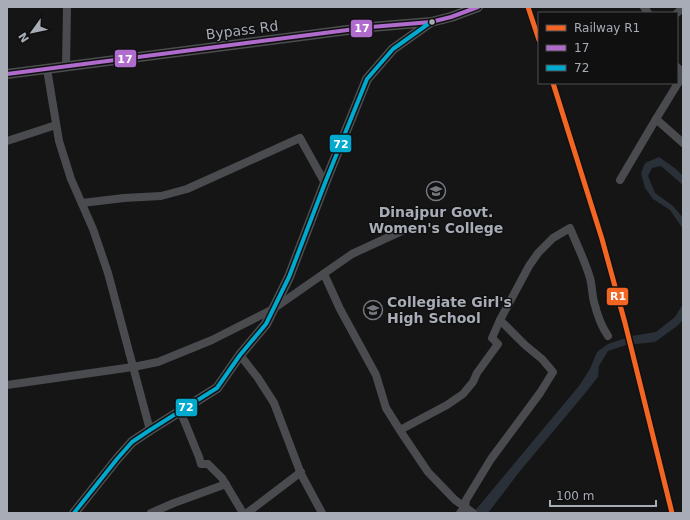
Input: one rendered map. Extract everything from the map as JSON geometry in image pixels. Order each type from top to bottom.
[{"type":"main road","name":"Bypass Rd","points":[[7,74],[372,27],[431,22],[451,18],[478,7]]},
{"type":"main road","points":[[74,513],[132,442],[217,388],[240,355],[266,324],[289,277],[367,79],[393,50],[431,22]]},
{"type":"street","points":[[66,66],[67,7]]},
{"type":"street","points":[[47,69],[59,141],[71,179],[93,229],[108,273],[150,430]]},
{"type":"street","points":[[620,180],[677,84]]},
{"type":"street","points":[[656,119],[683,143]]},
{"type":"street","points":[[7,141],[56,125]]},
{"type":"street","points":[[82,203],[124,198],[161,196],[187,189],[300,138],[325,183]]},
{"type":"street","points":[[400,430],[447,405],[463,394],[473,382],[477,372],[498,344],[492,338],[529,266],[538,253],[553,238],[570,228],[585,262],[598,318],[608,336]]},
{"type":"street","points":[[7,385],[158,362],[212,340],[273,309],[352,254],[404,230]]},
{"type":"street","points":[[324,274],[340,309],[376,375],[386,408],[428,472],[463,510],[473,513]]},
{"type":"street","points":[[463,510],[466,500],[491,459],[540,393],[553,372],[542,359],[525,345],[500,320]]},
{"type":"street","points":[[240,355],[258,378],[274,403],[301,472],[322,513]]},
{"type":"street","points":[[180,411],[201,464],[208,464],[222,478],[243,513]]},
{"type":"street","points":[[247,513],[301,472]]},
{"type":"street","points":[[152,513],[174,503],[226,484]]},
{"type":"shaded area","points":[[659,157],[683,176],[683,185],[661,166],[652,168],[648,176],[655,193],[673,206],[683,218],[683,229],[670,210],[653,199],[645,188],[641,173],[645,163]]},
{"type":"shaded area","points":[[683,304],[683,320],[655,342],[626,345],[608,351],[599,366],[598,377],[520,471],[488,513],[473,513],[579,386],[590,369],[597,352],[608,344],[632,336],[656,332],[675,317]]},
{"type":"rail line","name":"R1","points":[[528,7],[538,37]]},
{"type":"rail line","name":"R1","points":[[553,84],[602,239],[625,323],[672,513]]},
{"type":"transit line","name":"17","points":[[7,74],[371,27],[431,22],[451,17],[478,7]]},
{"type":"transit line","name":"72","points":[[74,513],[132,442],[217,388],[240,355],[266,324],[289,277],[367,79],[393,49],[431,22]]},
{"type":"place","name":"Dinajpur Govt. Women's College","points":[[436,191]]},
{"type":"place","name":"Collegiate Girl's High School","points":[[373,310]]}]
